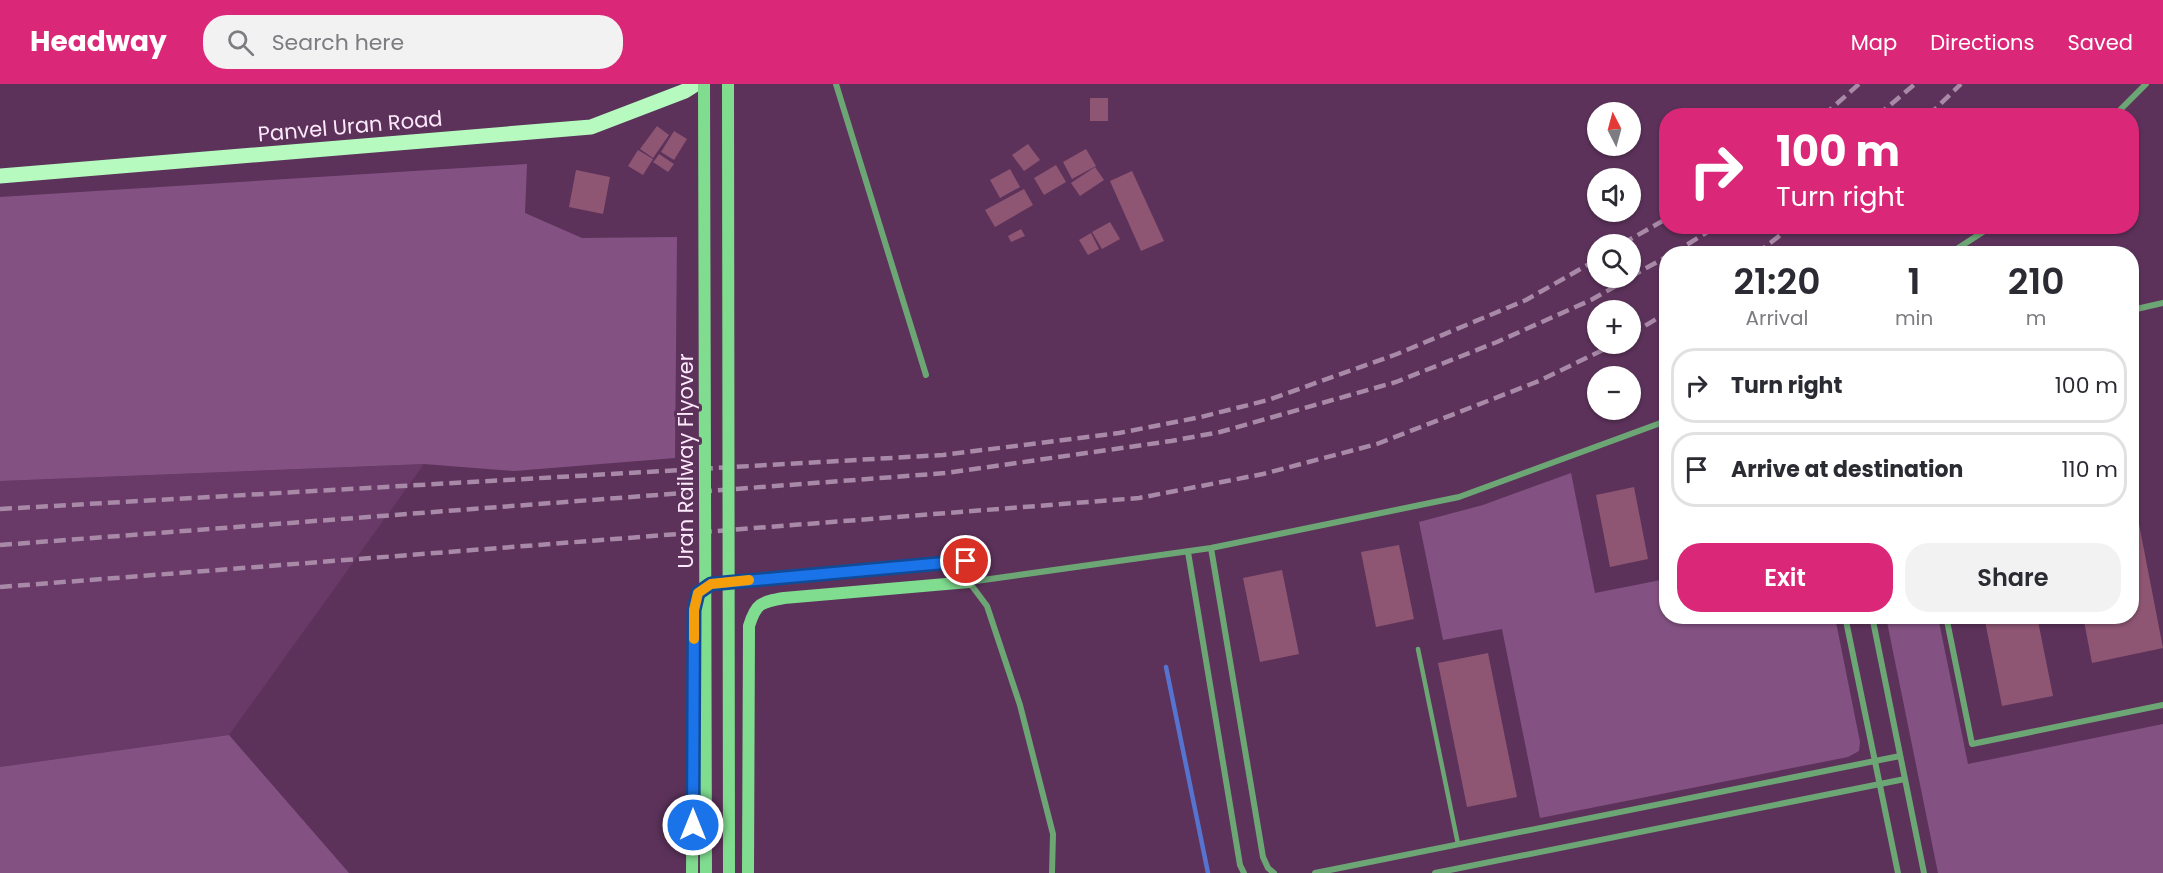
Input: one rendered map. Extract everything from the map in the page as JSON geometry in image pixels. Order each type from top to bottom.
[{"type":"main road","name":"Uran Railway Flyover","points":[[704,84],[706,873]]},
{"type":"main road","name":"Uran Railway Flyover","points":[[728,84],[729,873]]},
{"type":"main road","name":"Panvel Uran Road","points":[[0,176],[591,127],[689,86]]},
{"type":"main road","points":[[692,873],[694,610],[698,593],[711,584],[966,561],[969,582],[784,598],[765,602],[754,609],[748,626],[748,873]]},
{"type":"street","points":[[836,84],[926,375]]},
{"type":"street","points":[[2122,108],[2146,84]]},
{"type":"street","points":[[1961,246],[1980,234]]},
{"type":"street","points":[[2139,308],[2163,303]]},
{"type":"street","points":[[1052,873],[1053,834],[1020,705],[987,606],[969,582],[1188,552],[1459,497],[1659,424]]},
{"type":"street","points":[[1211,548],[1263,857],[1274,873]]},
{"type":"street","points":[[1188,552],[1240,865],[1244,873]]},
{"type":"street","points":[[1847,624],[1898,873]]},
{"type":"street","points":[[1874,624],[1924,873]]},
{"type":"street","points":[[1948,624],[1972,744],[2163,705]]},
{"type":"street","points":[[1316,873],[1900,756]]},
{"type":"street","points":[[1435,873],[1905,779]]},
{"type":"lane","points":[[1418,649],[1458,844]]},
{"type":"shaded area","points":[[527,164],[525,213],[582,238],[677,237],[675,458],[514,471],[424,464],[0,481],[0,197]]},
{"type":"shaded area","points":[[424,464],[229,735],[0,767],[0,481]]},
{"type":"shaded area","points":[[1571,473],[1595,593],[1659,580],[1659,624],[1836,624],[1860,742],[1859,751],[1848,757],[1540,818],[1502,629],[1443,640],[1419,522],[1483,505]]},
{"type":"shaded area","points":[[1887,624],[1939,624],[1968,764],[2163,724],[2163,873],[1938,873]]},
{"type":"shaded area","points":[[229,735],[349,873],[0,873],[0,767]]},
{"type":"building","points":[[1090,98],[1108,98],[1108,121],[1090,121]]},
{"type":"building","points":[[657,126],[669,135],[653,158],[640,149]]},
{"type":"building","points":[[674,131],[687,139],[674,160],[661,152]]},
{"type":"building","points":[[1028,144],[1040,160],[1024,171],[1012,155]]},
{"type":"building","points":[[1086,149],[1096,166],[1072,179],[1063,162]]},
{"type":"building","points":[[638,150],[653,159],[643,175],[628,166]]},
{"type":"building","points":[[659,154],[674,164],[668,172],[653,162]]},
{"type":"building","points":[[1056,165],[1066,182],[1044,195],[1034,178]]},
{"type":"building","points":[[1095,167],[1104,180],[1080,196],[1071,183]]},
{"type":"building","points":[[1010,169],[1020,187],[1000,198],[990,180]]},
{"type":"building","points":[[576,170],[610,177],[603,214],[569,207]]},
{"type":"building","points":[[1132,171],[1164,241],[1141,251],[1110,181]]},
{"type":"building","points":[[1024,189],[1033,205],[995,227],[985,210]]},
{"type":"building","points":[[1110,222],[1120,239],[1102,249],[1092,232]]},
{"type":"building","points":[[1021,229],[1025,236],[1011,242],[1008,236]]},
{"type":"building","points":[[1091,233],[1099,249],[1088,255],[1079,240]]},
{"type":"building","points":[[1634,487],[1648,559],[1610,567],[1596,495]]},
{"type":"building","points":[[2139,524],[2163,648],[2092,663],[2085,624],[2139,624]]},
{"type":"building","points":[[1399,545],[1414,619],[1376,627],[1361,552]]},
{"type":"building","points":[[1282,570],[1299,654],[1260,662],[1243,578]]},
{"type":"building","points":[[1986,624],[2039,624],[2053,696],[2002,706]]},
{"type":"building","points":[[1488,653],[1517,797],[1467,807],[1438,663]]},
{"type":"waterway","points":[[1166,667],[1208,873]]},
{"type":"railway","points":[[1832,108],[1859,84]]},
{"type":"railway","points":[[1886,108],[1915,84]]},
{"type":"railway","points":[[1936,108],[1961,84]]},
{"type":"railway","points":[[1640,234],[1659,223]]},
{"type":"railway","points":[[1685,246],[1704,234]]},
{"type":"railway","points":[[1766,246],[1782,234]]},
{"type":"railway","points":[[1641,271],[1659,261]]},
{"type":"railway","points":[[0,509],[943,455],[1119,433],[1201,417],[1268,400],[1397,354],[1526,300],[1587,265]]},
{"type":"railway","points":[[0,545],[946,473],[1171,441],[1220,432],[1396,382],[1497,342],[1591,300],[1612,288]]},
{"type":"railway","points":[[1641,328],[1659,317]]},
{"type":"railway","points":[[0,587],[1139,498],[1263,474],[1377,444],[1539,381],[1594,354]]},
{"type":"slow traffic","points":[[694,639],[694,610],[698,593],[711,584],[749,580]]},
{"type":"route","points":[[693,825],[694,610],[698,593],[711,584],[966,561]]}]
